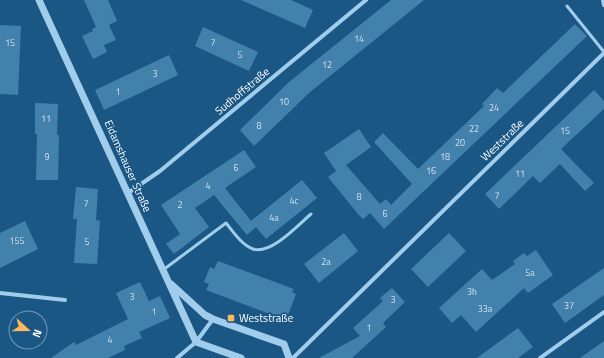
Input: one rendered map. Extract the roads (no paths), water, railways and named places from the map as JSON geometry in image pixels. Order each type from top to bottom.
[{"type":"street","name":"Eidamshauser Straße","points":[[39,0],[196,342]]},
{"type":"street","name":"Sudhoffstraße","points":[[128,193],[160,171],[366,0]]},
{"type":"street","points":[[603,0],[604,5]]},
{"type":"street","name":"Weststraße","points":[[293,358],[604,52]]},
{"type":"street","points":[[170,283],[205,315],[213,320],[284,344],[289,358]]},
{"type":"street","points":[[0,293],[65,300]]},
{"type":"street","points":[[540,358],[604,312]]},
{"type":"street","points":[[177,358],[196,342],[213,320]]},
{"type":"street","points":[[196,342],[241,358]]},
{"type":"lane","points":[[567,6],[604,52]]},
{"type":"lane","points":[[163,270],[226,224],[241,241],[254,249],[265,250],[278,242],[311,214]]},
{"type":"place","name":"Weststraße","points":[[231,318]]}]
